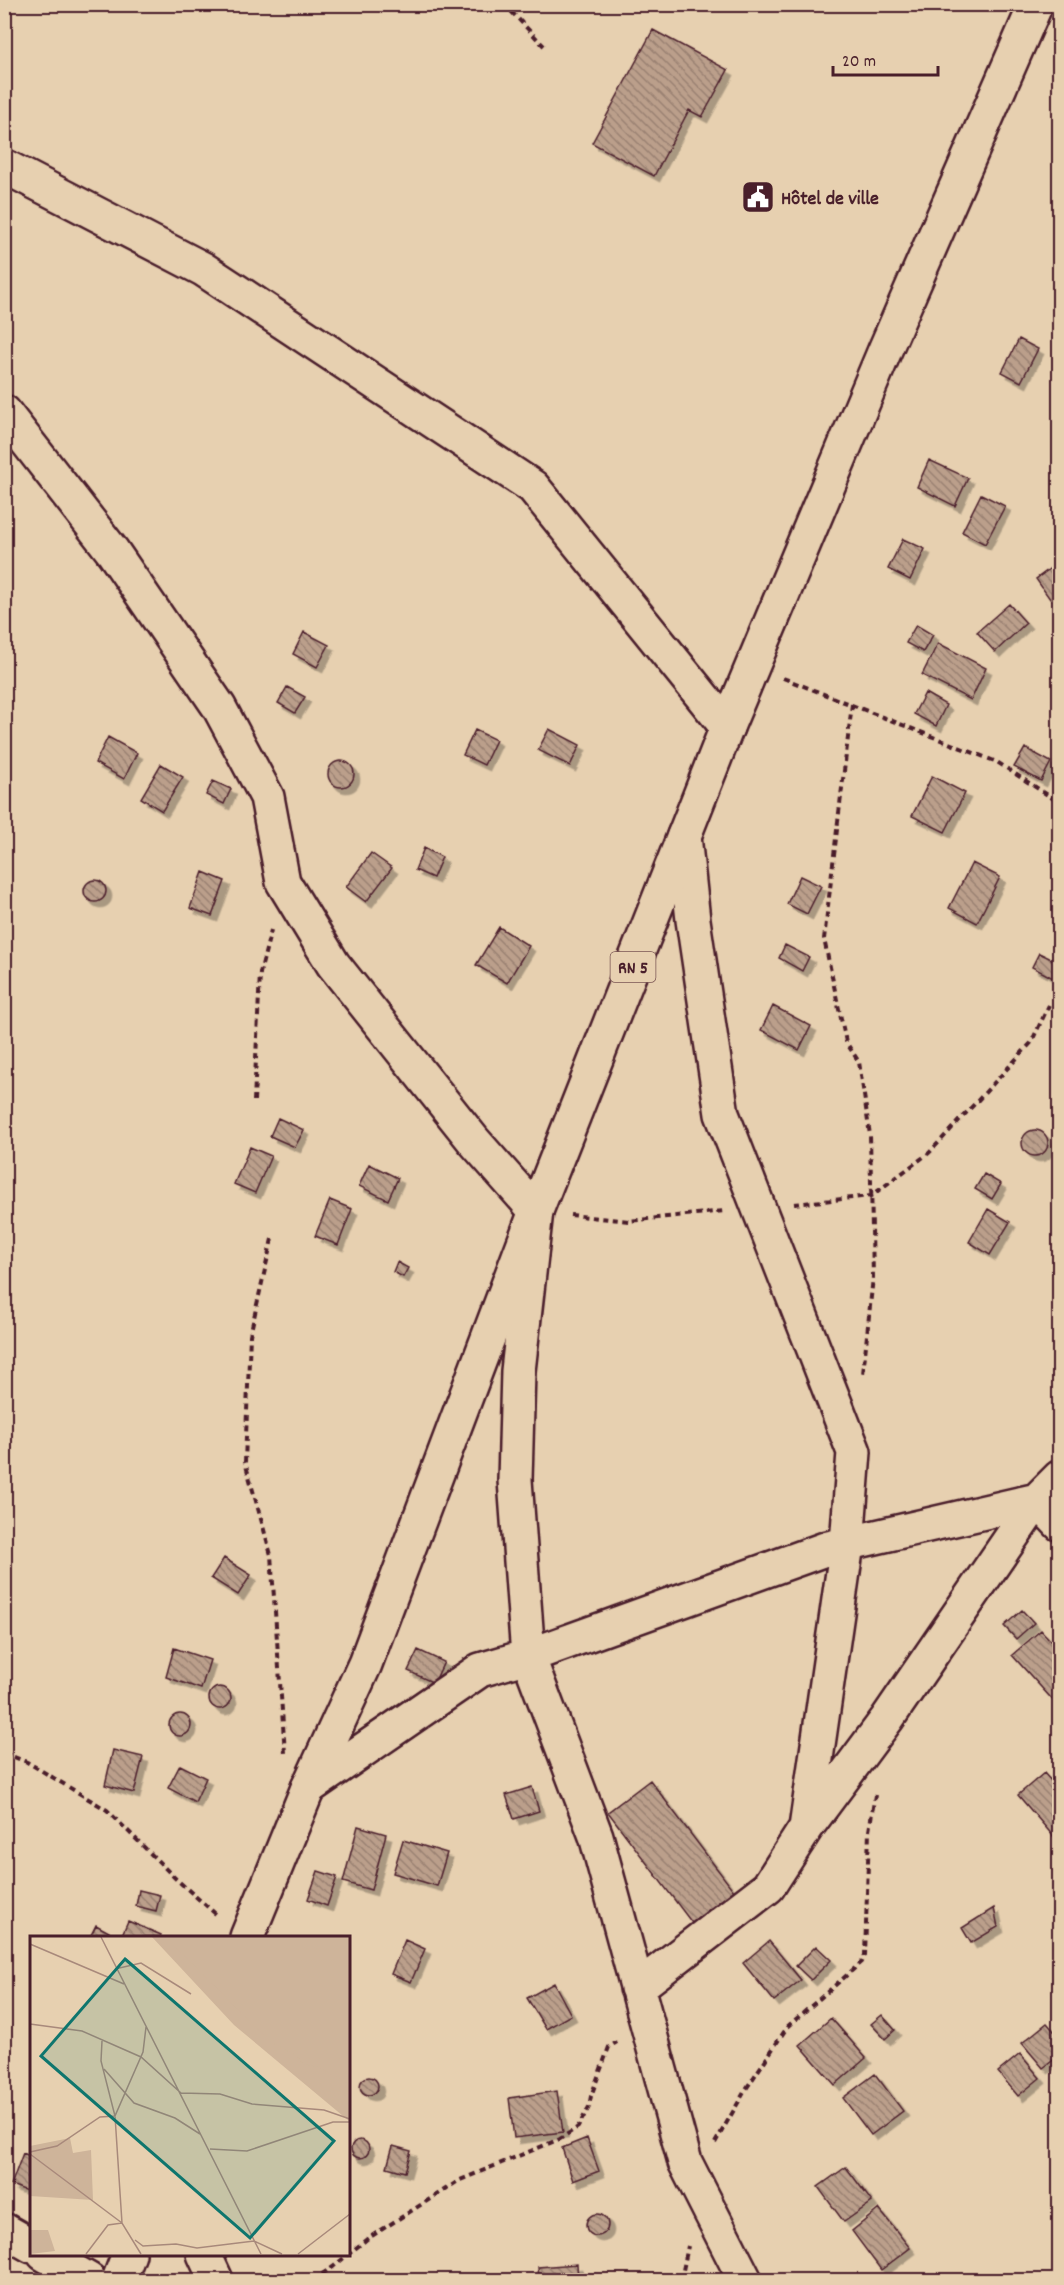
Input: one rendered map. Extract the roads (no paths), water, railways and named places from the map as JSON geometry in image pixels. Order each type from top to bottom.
[{"type":"street","name":"RN 5","points":[[236,1930],[308,1788],[365,1664],[536,1211],[727,727],[885,350],[1036,4]]},
{"type":"street","points":[[4,166],[203,269],[533,487],[727,727]]},
{"type":"street","points":[[4,412],[113,552],[219,707],[267,797],[283,882],[333,964],[474,1141],[536,1211],[518,1371],[515,1480],[528,1656],[596,1836],[685,2162],[745,2280]]},
{"type":"street","points":[[684,836],[693,920],[722,1114],[855,1452],[847,1544],[806,1828]]},
{"type":"street","points":[[308,1788],[480,1670],[528,1656],[828,1548],[1048,1488]]},
{"type":"street","points":[[1048,1488],[1059,1524]]},
{"type":"street","points":[[637,1988],[768,1887],[806,1828],[887,1719],[1048,1488]]},
{"type":"street","points":[[4,2230],[30,2245]]},
{"type":"street","points":[[47,2255],[89,2280]]},
{"type":"street","points":[[120,2280],[128,2255]]},
{"type":"street","points":[[205,2255],[216,2280]]},
{"type":"place","name":"Hôtel de ville","points":[[758,197]]}]
